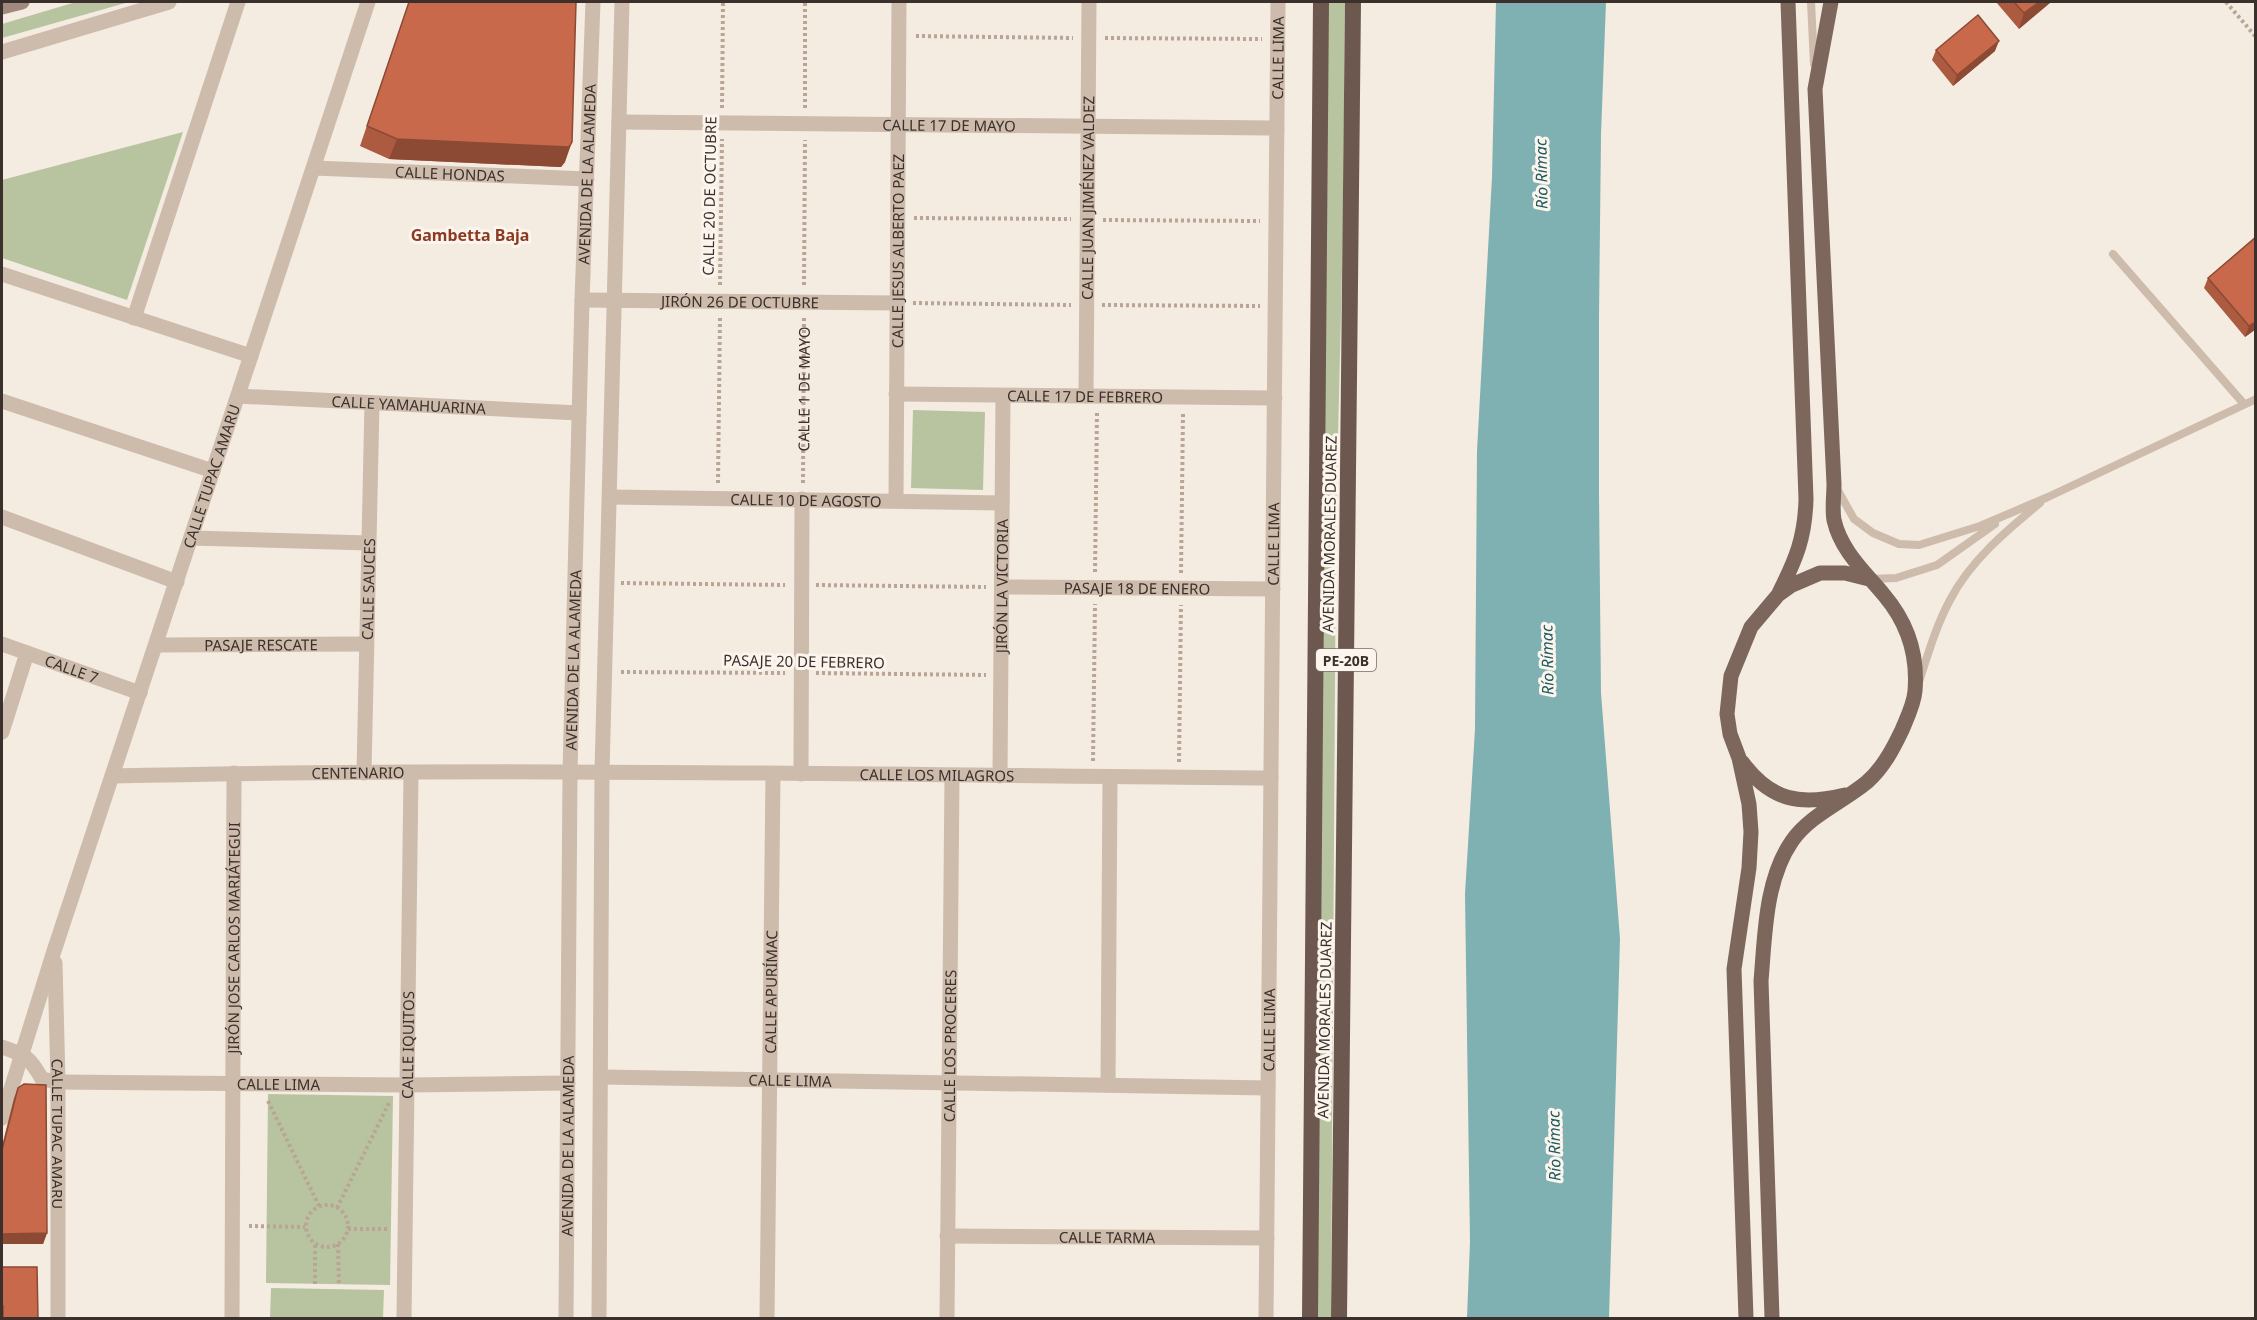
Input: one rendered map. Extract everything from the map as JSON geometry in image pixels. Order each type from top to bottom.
[{"type":"highway","name":"AVENIDA MORALES DUAREZ","points":[[1310,1318],[1321,2]]},
{"type":"highway","name":"AVENIDA MORALES DUAREZ","points":[[1339,1318],[1353,2]]},
{"type":"main road","points":[[2,7],[22,2]]},
{"type":"main road","points":[[1746,1318],[1734,969],[1749,868],[1751,832],[1749,804],[1730,734],[1727,714],[1731,676],[1751,627],[1778,595],[1796,558],[1805,525],[1806,499],[1788,2]]},
{"type":"main road","points":[[1772,1318],[1761,981],[1765,932],[1772,893],[1782,860],[1793,840],[1808,824],[1866,782],[1882,766],[1905,722],[1915,693],[1915,666],[1908,633],[1899,614],[1849,556],[1834,520],[1815,89],[1831,2]]},
{"type":"main road","points":[[1778,595],[1792,585],[1820,573],[1845,573],[1869,579]]},
{"type":"main road","points":[[1738,758],[1758,782],[1774,793],[1791,800],[1806,801],[1850,794]]},
{"type":"street","points":[[2,52],[169,2]]},
{"type":"street","points":[[134,318],[238,2]]},
{"type":"street","name":"CALLE TUPAC AMARU","points":[[2,1118],[54,951],[368,2]]},
{"type":"street","name":"AVENIDA DE LA ALAMEDA","points":[[566,1318],[570,773],[582,300],[593,2]]},
{"type":"street","name":"AVENIDA DE LA ALAMEDA","points":[[599,1318],[602,772],[622,2]]},
{"type":"street","name":"CALLE JESUS ALBERTO PAEZ","points":[[896,500],[899,2]]},
{"type":"street","name":"CALLE JUAN JIMÉNEZ VALDEZ","points":[[1086,396],[1089,2]]},
{"type":"street","name":"CALLE LIMA","points":[[1266,1318],[1278,2]]},
{"type":"street","name":"CALLE 17 DE MAYO","points":[[620,122],[1277,128]]},
{"type":"street","name":"CALLE HONDAS","points":[[314,168],[587,179]]},
{"type":"street","points":[[2,274],[251,356]]},
{"type":"street","name":"JIRÓN 26 DE OCTUBRE","points":[[582,300],[897,303]]},
{"type":"street","name":"CALLE 17 DE FEBRERO","points":[[896,394],[1275,398]]},
{"type":"street","name":"CALLE YAMAHUARINA","points":[[238,396],[579,413]]},
{"type":"street","name":"JIRÓN LA VICTORIA","points":[[1000,776],[1003,396]]},
{"type":"street","points":[[2,401],[213,471]]},
{"type":"street","name":"CALLE SAUCES","points":[[364,773],[372,403]]},
{"type":"street","name":"CALLE 10 DE AGOSTO","points":[[610,497],[1002,502]]},
{"type":"street","points":[[801,774],[802,499]]},
{"type":"street","points":[[2,517],[177,582]]},
{"type":"street","points":[[191,538],[368,543]]},
{"type":"street","name":"PASAJE 18 DE ENERO","points":[[1002,587],[1273,589]]},
{"type":"street","name":"CALLE 7","points":[[2,644],[140,693]]},
{"type":"street","name":"PASAJE RESCATE","points":[[156,645],[366,644]]},
{"type":"street","points":[[2,732],[27,653]]},
{"type":"street","name":"CENTENARIO","points":[[112,776],[234,773],[602,772]]},
{"type":"street","name":"CALLE LOS MILAGROS","points":[[602,772],[1271,778]]},
{"type":"street","name":"JIRÓN JOSE CARLOS MARIÁTEGUI","points":[[232,1318],[234,773]]},
{"type":"street","name":"CALLE IQUITOS","points":[[404,1318],[402,1085],[411,773]]},
{"type":"street","name":"CALLE APURÍMAC","points":[[767,1318],[773,774]]},
{"type":"street","name":"CALLE LOS PROCERES","points":[[947,1318],[952,776]]},
{"type":"street","points":[[1108,1085],[1110,777]]},
{"type":"street","name":"CALLE TUPAC AMARU","points":[[54,951],[58,1082],[58,1318]]},
{"type":"street","points":[[2,1047],[32,1061],[42,1079],[58,1082]]},
{"type":"street","name":"CALLE LIMA","points":[[601,1077],[1268,1088]]},
{"type":"street","name":"CALLE LIMA","points":[[58,1082],[402,1085],[568,1083]]},
{"type":"street","name":"CALLE TARMA","points":[[947,1236],[1267,1238]]},
{"type":"lane","points":[[1812,2],[1815,89]]},
{"type":"lane","points":[[2112,254],[2244,404]]},
{"type":"lane","points":[[1834,484],[1854,519],[1873,533],[1899,544],[1920,545],[1950,537],[2048,497],[2256,399]]},
{"type":"lane","points":[[1915,693],[1936,632],[1951,598],[1979,559],[2009,528],[2048,497]]},
{"type":"lane","points":[[1869,579],[1896,578],[1936,565],[2010,513]]},
{"type":"path","name":"CALLE 20 DE OCTUBRE","points":[[718,498],[723,2]]},
{"type":"path","name":"CALLE 1 DE MAYO","points":[[802,499],[805,2]]},
{"type":"path","points":[[2226,2],[2256,37]]},
{"type":"path","name":"PASAJE 20 DE FEBRERO","points":[[606,671],[1001,675]]},
{"type":"path","points":[[260,1084],[320,1206]]},
{"type":"path","points":[[337,1208],[402,1085]]},
{"type":"path","points":[[326,1204],[337,1208],[346,1216],[348,1229],[346,1235],[338,1244],[327,1247],[315,1244],[310,1240],[305,1227],[309,1214],[326,1204]]},
{"type":"path","points":[[233,1226],[305,1227]]},
{"type":"path","points":[[348,1229],[405,1229]]},
{"type":"path","points":[[315,1244],[315,1284]]},
{"type":"path","points":[[338,1244],[339,1284]]},
{"type":"green space","points":[[76,2],[129,2],[2,38],[2,24]]},
{"type":"green space","points":[[1327,2],[1345,2],[1343,230],[1336,520],[1331,1318],[1317,1318]]},
{"type":"green space","points":[[183,132],[127,300],[2,258],[2,180]]},
{"type":"green space","points":[[913,410],[985,412],[983,490],[911,488]]},
{"type":"green space","points":[[268,1094],[393,1096],[390,1285],[266,1283]]},
{"type":"green space","points":[[271,1288],[384,1290],[383,1318],[270,1318]]},
{"type":"water","name":"Río Rímac","points":[[1496,2],[1606,2],[1601,134],[1599,316],[1601,693],[1620,939],[1609,1318],[1467,1318],[1470,1242],[1465,894],[1475,729],[1477,451],[1492,177]]},
{"type":"building","points":[[409,2],[576,2],[572,142],[569,147],[397,139],[367,126]]},
{"type":"building","points":[[2014,2],[2039,2],[2024,13]]},
{"type":"building","points":[[1978,15],[1999,41],[1957,75],[1936,50]]},
{"type":"building","points":[[2256,237],[2256,322],[2249,326],[2208,278]]},
{"type":"building","points":[[24,1084],[46,1085],[47,1233],[2,1234],[2,1150],[18,1088]]},
{"type":"building","points":[[2,1267],[37,1267],[38,1318],[3,1318]]},
{"type":"district","name":"Gambetta Baja","points":[[470,235]]}]
